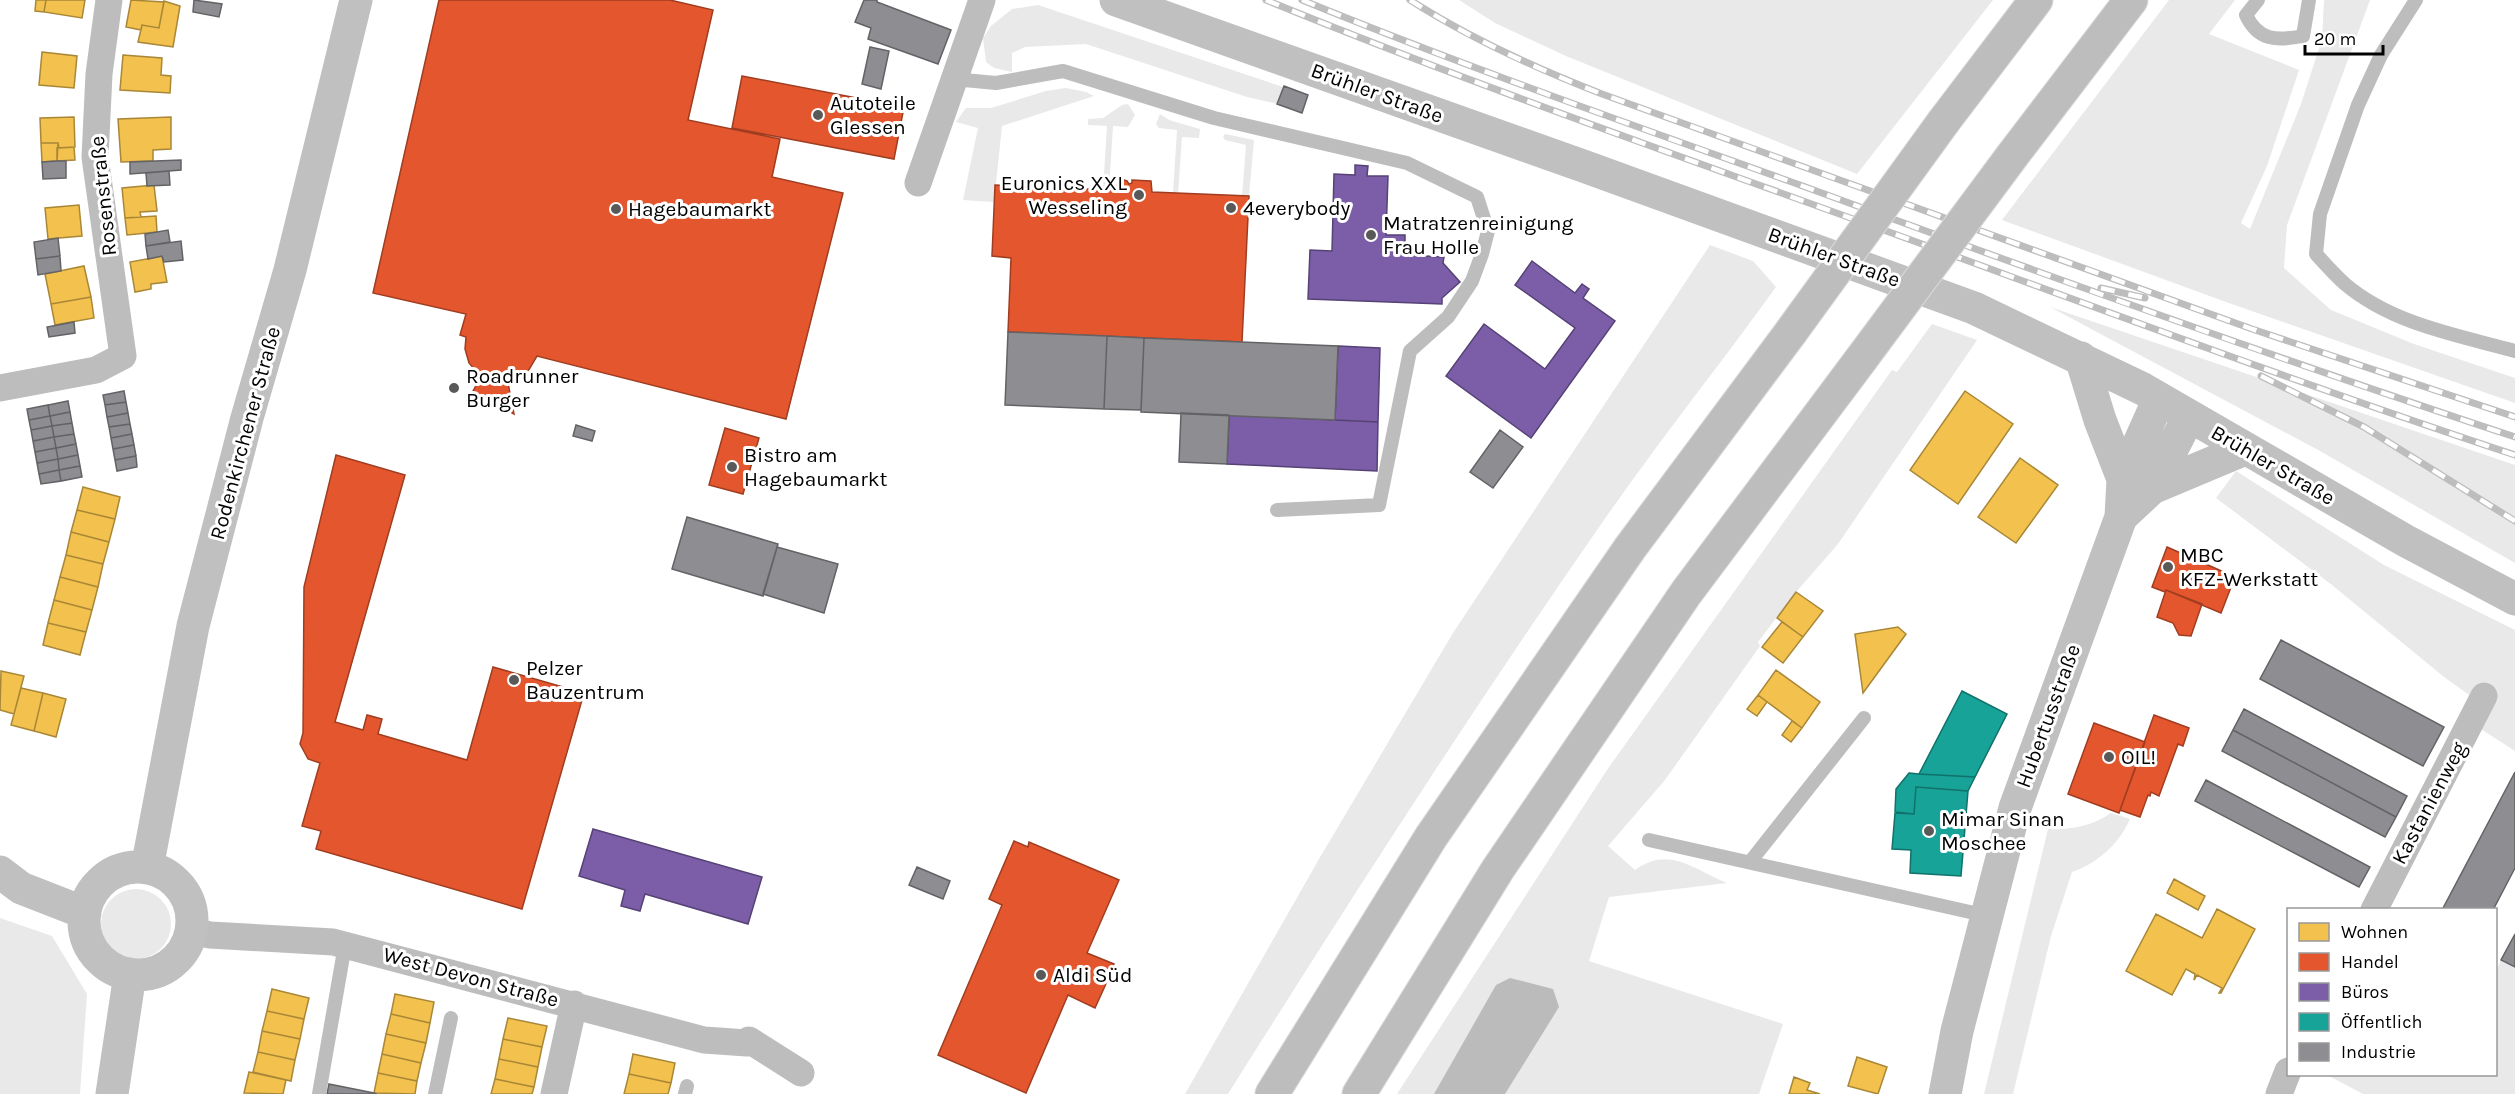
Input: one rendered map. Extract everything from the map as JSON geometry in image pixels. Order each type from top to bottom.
[{"type":"highway","points":[[1272,1094],[1437,828],[1630,548],[1944,121],[2036,0]]},
{"type":"highway","points":[[1359,1094],[1498,869],[1686,593],[2131,0]]},
{"type":"main road","name":"Rodenkirchener Straße","points":[[147,868],[193,626],[247,418],[290,270],[356,0]]},
{"type":"main road","name":"Brühler Straße","points":[[1116,0],[1974,308],[2081,358],[2159,399],[2406,541],[2515,599]]},
{"type":"main road","points":[[2081,358],[2100,420],[2138,483],[2245,449]]},
{"type":"main road","name":"Hubertusstraße","points":[[2138,483],[2159,399]]},
{"type":"main road","name":"Hubertusstraße","points":[[1945,1094],[1957,1031],[2016,808],[2121,517],[2138,483],[2189,416]]},
{"type":"main road","points":[[129,868],[147,868],[171,879],[184,893],[191,910],[191,931],[184,949],[172,963],[155,972],[130,974],[111,967],[97,955],[87,937],[85,913],[96,888],[110,876],[129,868]]},
{"type":"main road","points":[[0,872],[21,888],[85,913]]},
{"type":"main road","points":[[112,1094],[130,974]]},
{"type":"street","name":"Rosenstraße","points":[[0,388],[96,370],[123,356],[95,157],[99,74],[109,0]]},
{"type":"street","points":[[918,183],[982,0]]},
{"type":"street","name":"Kastanienweg","points":[[2375,908],[2484,696]]},
{"type":"street","name":"West Devon Straße","points":[[191,931],[210,935],[333,942],[704,1040],[748,1042],[801,1074]]},
{"type":"street","points":[[554,1094],[574,1004]]},
{"type":"street","points":[[2279,1094],[2287,1076]]},
{"type":"lane","points":[[2258,0],[2246,15],[2252,28],[2268,37],[2286,39],[2303,36],[2309,0]]},
{"type":"lane","points":[[2416,0],[2381,55],[2358,105],[2320,214],[2316,254],[2346,284],[2391,314],[2452,335],[2515,351]]},
{"type":"lane","points":[[953,79],[996,83],[1063,71],[1214,118],[1407,163],[1477,197],[1488,231],[1482,254],[1472,281],[1448,317],[1410,351],[1379,505],[1277,510]]},
{"type":"lane","points":[[1750,862],[1863,718]]},
{"type":"lane","points":[[1649,840],[1970,912],[1986,918]]},
{"type":"lane","points":[[319,1094],[345,945]]},
{"type":"lane","points":[[435,1094],[451,1018]]},
{"type":"shaded area","points":[[1459,0],[1993,0],[1857,174],[1566,56],[1495,23]]},
{"type":"shaded area","points":[[2169,0],[2235,0],[2209,34],[2299,70],[2267,166],[2241,223],[2250,229],[2301,104],[2322,39],[2324,0],[2370,0],[2287,225],[2284,268],[2331,310],[2414,344],[2515,378],[2515,403],[2226,302],[2002,220]]},
{"type":"shaded area","points":[[1038,5],[1283,87],[1277,104],[1247,97],[1086,44],[1025,47],[1012,53],[1012,72],[994,68],[986,62],[983,38],[991,26],[1012,9]]},
{"type":"shaded area","points":[[1066,88],[1094,96],[1002,126],[994,202],[963,200],[978,128],[956,122],[966,108],[991,108],[1046,91]]},
{"type":"shaded area","points":[[1128,104],[1135,115],[1128,127],[1113,126],[1109,190],[1103,190],[1107,126],[1088,125],[1088,119],[1103,118],[1122,105]]},
{"type":"shaded area","points":[[1160,114],[1169,120],[1200,129],[1199,138],[1182,137],[1178,194],[1173,193],[1177,130],[1159,128],[1156,124]]},
{"type":"shaded area","points":[[1225,134],[1254,140],[1249,196],[1242,196],[1246,145],[1225,140],[1223,137]]},
{"type":"shaded area","points":[[1710,245],[1753,261],[1776,287],[1625,491],[1555,591],[1413,805],[1228,1094],[1185,1094],[1319,859],[1453,633]]},
{"type":"shaded area","points":[[2050,307],[2515,465],[2515,563],[2320,451]]},
{"type":"shaded area","points":[[1932,324],[1977,340],[1838,544],[1797,591],[1758,642],[1760,646],[1665,780],[1608,846],[1635,870],[1648,863],[1671,860],[1682,862],[1727,883],[1609,897],[1589,961],[1783,1024],[1759,1094],[1397,1094],[1607,770],[1892,370],[1897,372]]},
{"type":"shaded area","points":[[2236,471],[2384,565],[2515,630],[2515,751],[2476,726],[2486,707],[2444,677],[2332,585],[2216,498]]},
{"type":"shaded area","points":[[2111,813],[2130,819],[2120,837],[2107,852],[2072,872],[2051,936],[2013,1094],[1984,1094],[2048,829],[2081,826]]},
{"type":"shaded area","points":[[143,889],[156,895],[165,904],[169,910],[171,924],[169,938],[161,949],[150,957],[129,959],[111,949],[103,938],[101,917],[111,899],[122,891]]},
{"type":"shaded area","points":[[0,918],[52,936],[87,994],[80,1094],[0,1094]]},
{"type":"shaded area","points":[[2501,960],[2515,967],[2515,1094],[2363,1094],[2329,1076],[2497,1076],[2497,969]]},
{"type":"shaded area","points":[[1510,978],[1553,989],[1559,1007],[1505,1094],[1434,1094],[1496,985]]},
{"type":"building: Wohnen","points":[[36,0],[46,0],[44,12],[35,11]]},
{"type":"building: Wohnen","points":[[46,0],[85,0],[82,18],[44,12]]},
{"type":"building: Wohnen","points":[[131,0],[164,2],[159,28],[142,25],[141,30],[126,27]]},
{"type":"building: Wohnen","points":[[164,1],[180,6],[173,47],[138,42],[142,25],[159,28]]},
{"type":"building: Wohnen","points":[[42,52],[77,56],[74,88],[39,85]]},
{"type":"building: Wohnen","points":[[123,55],[162,58],[161,75],[171,76],[170,93],[120,90]]},
{"type":"building: Wohnen","points":[[74,117],[75,147],[59,148],[58,143],[41,143],[40,118]]},
{"type":"building: Wohnen","points":[[171,117],[171,149],[153,150],[153,161],[121,162],[118,119]]},
{"type":"building: Wohnen","points":[[41,143],[58,143],[57,161],[42,162]]},
{"type":"building: Wohnen","points":[[74,147],[75,160],[57,161],[57,148]]},
{"type":"building: Wohnen","points":[[154,185],[157,211],[140,212],[141,217],[125,218],[122,188]]},
{"type":"building: Wohnen","points":[[79,205],[82,236],[48,239],[45,208]]},
{"type":"building: Wohnen","points":[[156,216],[157,232],[127,235],[125,218]]},
{"type":"building: Wohnen","points":[[162,256],[167,282],[151,284],[151,289],[135,292],[130,262]]},
{"type":"building: Wohnen","points":[[84,266],[91,297],[51,304],[45,274]]},
{"type":"building: Wohnen","points":[[91,297],[94,318],[55,325],[51,304]]},
{"type":"building: Wohnen","points":[[1965,391],[2013,424],[1958,504],[1910,470]]},
{"type":"building: Wohnen","points":[[2020,458],[2058,485],[2016,543],[1978,517]]},
{"type":"building: Wohnen","points":[[83,487],[120,497],[115,519],[77,510]]},
{"type":"building: Wohnen","points":[[77,510],[115,519],[109,542],[71,532]]},
{"type":"building: Wohnen","points":[[71,532],[109,542],[103,564],[66,555]]},
{"type":"building: Wohnen","points":[[66,555],[103,564],[98,587],[60,577]]},
{"type":"building: Wohnen","points":[[60,577],[98,587],[92,610],[54,600]]},
{"type":"building: Wohnen","points":[[1796,592],[1823,611],[1803,637],[1777,618]]},
{"type":"building: Wohnen","points":[[54,600],[92,610],[86,632],[48,623]]},
{"type":"building: Wohnen","points":[[1782,622],[1803,637],[1783,663],[1762,647]]},
{"type":"building: Wohnen","points":[[48,623],[86,632],[80,655],[43,645]]},
{"type":"building: Wohnen","points":[[1898,627],[1906,634],[1863,693],[1855,634]]},
{"type":"building: Wohnen","points":[[1776,670],[1820,702],[1802,728],[1758,695]]},
{"type":"building: Wohnen","points":[[1,671],[24,676],[14,714],[0,710]]},
{"type":"building: Wohnen","points":[[21,688],[43,693],[34,731],[11,725]]},
{"type":"building: Wohnen","points":[[43,693],[66,699],[56,737],[34,731]]},
{"type":"building: Wohnen","points":[[1758,695],[1767,702],[1757,716],[1747,709]]},
{"type":"building: Wohnen","points":[[1792,721],[1802,728],[1791,742],[1782,735]]},
{"type":"building: Wohnen","points":[[2174,879],[2205,896],[2198,910],[2167,893]]},
{"type":"building: Wohnen","points":[[2217,909],[2255,929],[2221,993],[2219,993],[2222,988],[2197,975],[2194,980],[2195,974],[2186,969],[2172,995],[2126,971],[2156,914],[2202,938]]},
{"type":"building: Wohnen","points":[[272,989],[309,998],[304,1019],[267,1011]]},
{"type":"building: Wohnen","points":[[395,994],[434,1002],[430,1023],[391,1014]]},
{"type":"building: Wohnen","points":[[267,1011],[304,1019],[300,1039],[262,1031]]},
{"type":"building: Wohnen","points":[[391,1014],[430,1023],[426,1043],[386,1034]]},
{"type":"building: Wohnen","points":[[508,1018],[547,1026],[542,1047],[503,1039]]},
{"type":"building: Wohnen","points":[[262,1031],[300,1039],[295,1060],[258,1052]]},
{"type":"building: Wohnen","points":[[386,1034],[426,1043],[421,1063],[382,1054]]},
{"type":"building: Wohnen","points":[[503,1039],[542,1047],[538,1067],[499,1059]]},
{"type":"building: Wohnen","points":[[258,1052],[295,1060],[291,1081],[253,1072]]},
{"type":"building: Wohnen","points":[[382,1054],[421,1063],[417,1081],[378,1073]]},
{"type":"building: Wohnen","points":[[633,1054],[675,1063],[671,1083],[629,1074]]},
{"type":"building: Wohnen","points":[[1857,1057],[1887,1067],[1878,1094],[1848,1086]]},
{"type":"building: Wohnen","points":[[499,1059],[538,1067],[534,1087],[495,1079]]},
{"type":"building: Wohnen","points":[[249,1072],[286,1080],[283,1094],[244,1093]]},
{"type":"building: Wohnen","points":[[378,1073],[417,1081],[415,1094],[374,1093]]},
{"type":"building: Wohnen","points":[[629,1074],[671,1083],[668,1094],[624,1094]]},
{"type":"building: Wohnen","points":[[1794,1077],[1810,1083],[1807,1090],[1820,1094],[1789,1094]]},
{"type":"building: Wohnen","points":[[495,1079],[534,1087],[532,1094],[491,1094]]},
{"type":"building: Handel","name":"Hagebaumarkt","points":[[439,0],[670,0],[713,10],[688,120],[780,139],[772,177],[843,193],[786,419],[537,356],[527,373],[508,383],[514,414],[473,391],[481,377],[469,363],[465,349],[466,337],[460,335],[466,314],[373,293]]},
{"type":"building: Handel","name":"Autoteile Glessen","points":[[742,76],[904,107],[894,159],[732,128]]},
{"type":"building: Handel","points":[[1121,179],[1129,184],[1132,180],[1151,181],[1152,192],[1249,196],[1242,342],[1008,332],[1011,258],[992,256],[995,185],[1109,190],[1116,187]]},
{"type":"building: Handel","name":"Bistro am Hagebaumarkt","points":[[725,428],[759,438],[743,494],[709,485]]},
{"type":"building: Handel","name":"Pelzer Bauzentrum","points":[[336,455],[405,475],[335,722],[363,730],[367,715],[382,719],[378,734],[467,760],[493,667],[584,693],[522,909],[316,849],[321,831],[302,826],[320,763],[308,759],[300,744],[303,733],[304,587]]},
{"type":"building: Handel","points":[[2167,547],[2235,577],[2221,613],[2166,590],[2165,592],[2152,587]]},
{"type":"building: Handel","points":[[2166,590],[2202,604],[2191,636],[2179,635],[2173,623],[2157,617]]},
{"type":"building: Handel","points":[[2154,715],[2189,728],[2183,746],[2178,744],[2159,796],[2151,792],[2150,796],[2148,795],[2140,817],[2120,810]]},
{"type":"building: Handel","points":[[2094,723],[2145,742],[2119,813],[2068,794]]},
{"type":"building: Handel","name":"Aldi Süd","points":[[1014,841],[1028,847],[1029,842],[1119,880],[1087,953],[1114,964],[1105,986],[1095,1008],[1068,995],[1026,1093],[938,1055],[1002,905],[989,899]]},
{"type":"building: Büros","points":[[1355,165],[1368,166],[1367,176],[1388,176],[1386,235],[1405,235],[1405,255],[1444,257],[1443,263],[1460,282],[1442,298],[1442,304],[1308,299],[1310,250],[1332,251],[1334,174],[1355,175]]},
{"type":"building: Büros","points":[[1532,261],[1575,293],[1582,284],[1589,289],[1583,298],[1615,321],[1531,438],[1446,376],[1484,324],[1545,369],[1575,328],[1515,285]]},
{"type":"building: Büros","points":[[1338,346],[1380,348],[1378,422],[1335,420]]},
{"type":"building: Büros","points":[[1229,415],[1378,422],[1377,471],[1227,464]]},
{"type":"building: Büros","points":[[593,829],[762,877],[748,924],[645,894],[640,911],[621,906],[625,890],[579,876]]},
{"type":"building: Öffentlich","points":[[1962,691],[2007,714],[1975,777],[1919,774]]},
{"type":"building: Öffentlich","points":[[1909,773],[1975,777],[1968,791],[1916,787],[1914,814],[1895,812],[1896,789]]},
{"type":"building: Öffentlich","name":"Mimar Sinan Moschee","points":[[1916,787],[1968,791],[1961,876],[1910,873],[1911,850],[1892,849],[1895,813],[1914,814]]},
{"type":"building: Industrie","points":[[194,0],[222,4],[219,17],[193,12]]},
{"type":"building: Industrie","points":[[864,0],[877,0],[877,2],[951,30],[938,64],[868,39],[871,28],[855,22]]},
{"type":"building: Industrie","points":[[870,47],[889,51],[881,89],[862,84]]},
{"type":"building: Industrie","points":[[1284,86],[1308,95],[1302,113],[1277,104]]},
{"type":"building: Industrie","points":[[181,160],[181,170],[130,174],[130,162]]},
{"type":"building: Industrie","points":[[66,161],[66,178],[43,179],[42,162]]},
{"type":"building: Industrie","points":[[169,171],[170,185],[147,186],[146,173]]},
{"type":"building: Industrie","points":[[168,230],[170,242],[146,246],[145,234]]},
{"type":"building: Industrie","points":[[58,238],[60,256],[36,259],[34,242]]},
{"type":"building: Industrie","points":[[181,241],[183,260],[164,262],[162,256],[148,259],[146,246]]},
{"type":"building: Industrie","points":[[60,256],[61,271],[38,275],[36,259]]},
{"type":"building: Industrie","points":[[74,322],[75,333],[49,337],[47,327]]},
{"type":"building: Industrie","points":[[1008,332],[1107,336],[1104,409],[1005,405]]},
{"type":"building: Industrie","points":[[1107,336],[1144,338],[1141,410],[1104,409]]},
{"type":"building: Industrie","points":[[1144,338],[1338,346],[1335,420],[1141,412]]},
{"type":"building: Industrie","points":[[124,391],[126,402],[105,405],[103,395]]},
{"type":"building: Industrie","points":[[68,401],[70,412],[50,416],[48,405]]},
{"type":"building: Industrie","points":[[126,402],[128,413],[107,417],[105,405]]},
{"type":"building: Industrie","points":[[48,405],[50,416],[29,420],[27,409]]},
{"type":"building: Industrie","points":[[70,412],[72,423],[52,426],[50,416]]},
{"type":"building: Industrie","points":[[128,413],[130,424],[109,427],[107,417]]},
{"type":"building: Industrie","points":[[1181,413],[1229,415],[1227,464],[1179,462]]},
{"type":"building: Industrie","points":[[50,416],[52,426],[31,430],[29,420]]},
{"type":"building: Industrie","points":[[72,423],[74,434],[54,437],[52,426]]},
{"type":"building: Industrie","points":[[130,424],[132,434],[111,438],[109,427]]},
{"type":"building: Industrie","points":[[576,425],[595,431],[592,441],[573,436]]},
{"type":"building: Industrie","points":[[52,426],[54,437],[33,441],[31,430]]},
{"type":"building: Industrie","points":[[1500,430],[1523,447],[1493,488],[1470,472]]},
{"type":"building: Industrie","points":[[74,434],[76,444],[56,448],[54,437]]},
{"type":"building: Industrie","points":[[132,434],[134,445],[113,449],[111,438]]},
{"type":"building: Industrie","points":[[54,437],[56,448],[35,452],[33,441]]},
{"type":"building: Industrie","points":[[76,444],[78,455],[58,459],[56,448]]},
{"type":"building: Industrie","points":[[134,445],[136,456],[115,460],[113,449]]},
{"type":"building: Industrie","points":[[56,448],[58,459],[37,463],[35,452]]},
{"type":"building: Industrie","points":[[78,455],[80,466],[59,470],[58,459]]},
{"type":"building: Industrie","points":[[136,456],[137,467],[117,471],[115,460]]},
{"type":"building: Industrie","points":[[58,459],[59,470],[39,474],[37,463]]},
{"type":"building: Industrie","points":[[80,466],[82,477],[61,481],[59,470]]},
{"type":"building: Industrie","points":[[59,470],[61,481],[41,484],[39,474]]},
{"type":"building: Industrie","points":[[687,517],[778,544],[763,596],[672,569]]},
{"type":"building: Industrie","points":[[777,547],[838,564],[824,613],[763,594]]},
{"type":"building: Industrie","points":[[2281,640],[2444,727],[2423,766],[2260,679]]},
{"type":"building: Industrie","points":[[2244,709],[2407,796],[2396,817],[2233,730]]},
{"type":"building: Industrie","points":[[2233,730],[2396,817],[2385,837],[2222,751]]},
{"type":"building: Industrie","points":[[2515,772],[2515,868],[2494,908],[2443,908]]},
{"type":"building: Industrie","points":[[2206,780],[2370,867],[2359,887],[2195,801]]},
{"type":"building: Industrie","points":[[917,867],[950,881],[943,899],[909,885]]},
{"type":"building: Industrie","points":[[2515,934],[2515,967],[2501,960]]},
{"type":"building: Industrie","points":[[329,1084],[374,1093],[377,1094],[327,1094]]},
{"type":"railway","points":[[1266,0],[1565,115],[2271,371],[2515,455]]},
{"type":"railway","points":[[1302,0],[1550,95],[2067,282],[2335,377],[2515,437]]},
{"type":"railway","points":[[1410,0],[1504,52],[1602,94],[2252,329],[2515,417]]},
{"type":"railway","points":[[2101,288],[2145,298]]},
{"type":"railway","points":[[2261,376],[2364,427],[2515,521]]},
{"type":"place","name":"Autoteile Glessen","points":[[818,115]]},
{"type":"place","name":"Euronics XXL Wesseling","points":[[1139,195]]},
{"type":"place","name":"4everybody","points":[[1231,208]]},
{"type":"place","name":"Hagebaumarkt","points":[[616,209]]},
{"type":"place","name":"Matratzenreinigung Frau Holle","points":[[1371,235]]},
{"type":"place","name":"Roadrunner Burger","points":[[454,388]]},
{"type":"place","name":"Bistro am Hagebaumarkt","points":[[732,467]]},
{"type":"place","name":"MBC KFZ-Werkstatt","points":[[2168,567]]},
{"type":"place","name":"Pelzer Bauzentrum","points":[[514,680]]},
{"type":"place","name":"OIL!","points":[[2109,757]]},
{"type":"place","name":"Mimar Sinan Moschee","points":[[1929,831]]},
{"type":"place","name":"Aldi Süd","points":[[1041,975]]}]
